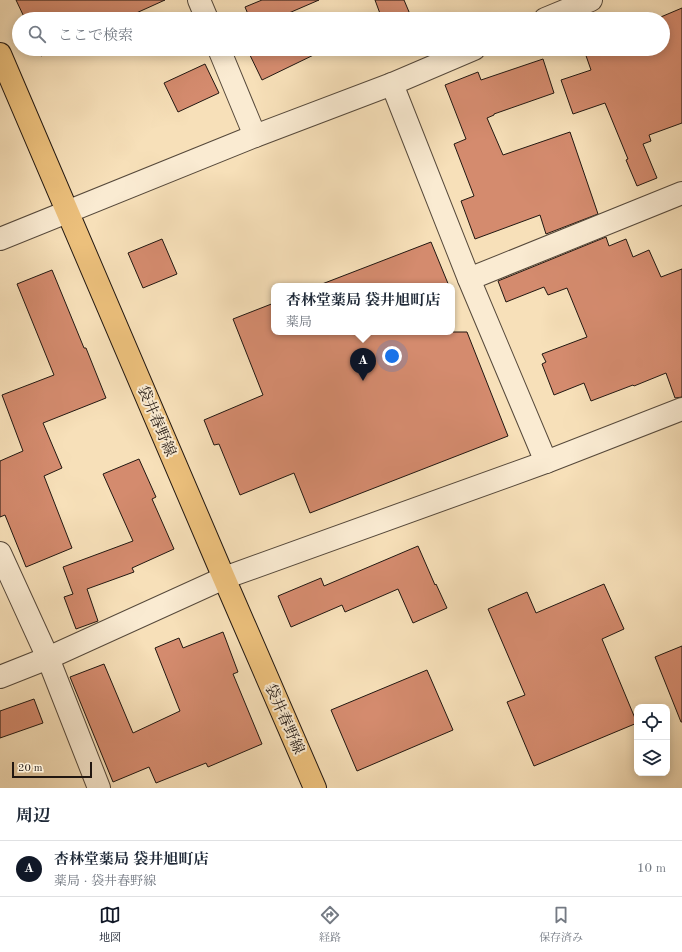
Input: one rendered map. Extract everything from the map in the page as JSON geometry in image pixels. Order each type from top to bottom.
[{"type":"main road","name":"袋井春野線","points":[[0,54],[315,788]]},
{"type":"street","points":[[199,0],[204,12]]},
{"type":"street","points":[[562,12],[591,0]]},
{"type":"street","points":[[222,56],[255,136]]},
{"type":"street","points":[[0,239],[255,136],[392,84],[458,56]]},
{"type":"street","points":[[392,84],[469,279],[546,462]]},
{"type":"street","points":[[469,279],[682,193]]},
{"type":"street","points":[[0,677],[48,658],[224,578],[546,462],[682,409]]},
{"type":"street","points":[[0,553],[48,658],[99,788]]},
{"type":"building","points":[[16,0],[165,0],[138,12],[22,12]]},
{"type":"building","points":[[262,0],[319,0],[291,12],[247,12],[245,7]]},
{"type":"building","points":[[375,0],[404,0],[409,12],[379,12]]},
{"type":"building","points":[[682,8],[682,123],[649,135],[651,141],[643,144],[657,178],[637,186],[626,160],[628,159],[605,103],[573,114],[561,80],[591,70],[586,56],[670,56],[670,13]]},
{"type":"building","points":[[250,56],[312,56],[262,80]]},
{"type":"building","points":[[543,59],[554,93],[494,114],[487,118],[503,155],[570,132],[598,214],[546,234],[540,215],[475,239],[461,201],[474,196],[454,144],[466,139],[445,85],[478,72],[481,80]]},
{"type":"building","points":[[205,64],[219,93],[178,112],[164,83]]},
{"type":"building","points":[[606,237],[609,246],[626,239],[633,257],[649,250],[661,277],[682,269],[682,397],[675,398],[666,373],[591,401],[584,383],[554,395],[542,364],[546,362],[542,354],[587,337],[567,288],[548,295],[544,287],[506,302],[498,281]]},
{"type":"building","points":[[162,239],[177,274],[143,288],[128,253]]},
{"type":"building","points":[[431,242],[448,283],[325,283]]},
{"type":"building","points":[[52,270],[106,398],[43,423],[62,468],[44,476],[72,548],[26,567],[5,515],[0,517],[0,461],[23,451],[2,395],[54,375],[17,284]]},
{"type":"building","points":[[271,304],[271,335],[455,335],[455,332],[467,332],[508,436],[310,513],[294,473],[240,495],[219,444],[214,445],[204,420],[263,395],[233,319]]},
{"type":"building","points":[[139,459],[156,497],[152,499],[174,549],[132,568],[134,572],[87,589],[98,621],[76,629],[64,597],[73,594],[63,567],[133,541],[103,474]]},
{"type":"building","points":[[418,546],[447,608],[413,623],[398,589],[345,612],[342,605],[291,627],[278,596],[321,578],[324,586]]},
{"type":"building","points":[[604,584],[624,629],[602,639],[634,716],[634,724],[534,766],[507,702],[525,695],[488,609],[527,592],[536,613]]},
{"type":"building","points":[[223,632],[238,672],[233,674],[262,744],[208,767],[206,763],[156,783],[149,767],[113,782],[70,677],[104,664],[133,733],[180,711],[155,648],[179,638],[183,648]]},
{"type":"building","points":[[682,646],[682,722],[681,722],[655,657]]},
{"type":"building","points":[[427,670],[453,730],[357,771],[331,710]]},
{"type":"building","points":[[34,699],[43,723],[0,738],[0,711]]},
{"type":"place","name":"杏林堂薬局 袋井旭町店","points":[[363,381]]}]
